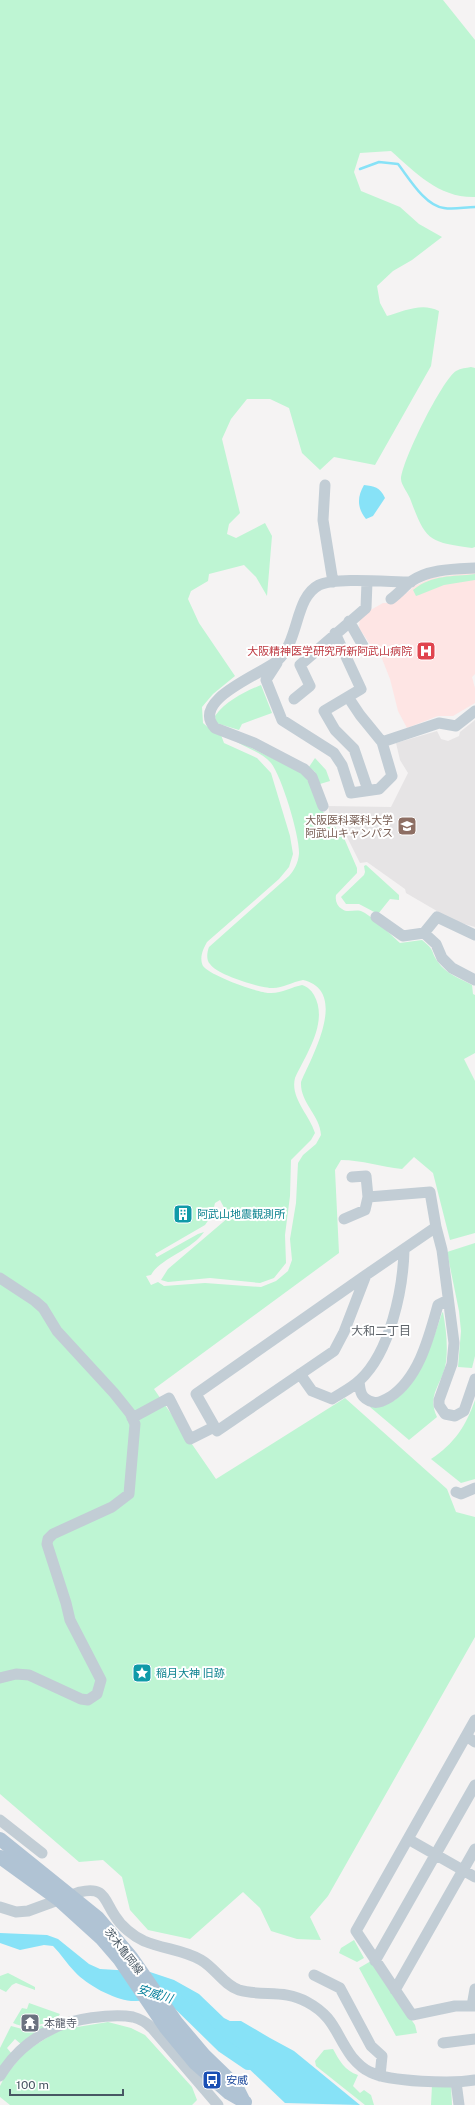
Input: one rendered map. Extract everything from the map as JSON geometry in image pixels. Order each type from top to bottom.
[{"type":"main road","name":"茨木亀岡線","points":[[0,1839],[64,1897],[101,1938],[125,1959],[204,2055],[236,2086],[243,2103]]},
{"type":"main road","name":"茨木亀岡線","points":[[0,1857],[64,1897]]},
{"type":"main road","name":"茨木亀岡線","points":[[125,1959],[149,2004],[166,2028],[195,2063],[229,2093],[243,2103]]},
{"type":"street","points":[[325,485],[323,520],[332,582]]},
{"type":"street","points":[[391,599],[411,582],[442,570],[475,568]]},
{"type":"street","points":[[348,697],[360,715],[382,742],[392,776],[378,789],[351,793],[342,765],[334,753],[282,720],[266,680],[292,640],[307,597],[318,586],[332,582],[411,582]]},
{"type":"street","points":[[294,700],[310,686],[300,665],[335,633],[366,608],[366,582]]},
{"type":"street","points":[[349,621],[366,650]]},
{"type":"street","points":[[335,633],[361,689],[324,711],[335,730],[354,749],[368,790]]},
{"type":"street","points":[[280,657],[227,692],[212,704],[209,710],[210,722],[215,728],[230,738],[274,752],[304,769],[312,777],[323,806]]},
{"type":"street","points":[[382,742],[439,723],[456,726],[475,711]]},
{"type":"street","points":[[376,917],[403,936],[424,933],[437,917],[475,936]]},
{"type":"street","points":[[424,933],[435,942],[442,958],[449,965],[460,973],[475,980]]},
{"type":"street","points":[[344,1219],[365,1210],[368,1197],[366,1176],[352,1177]]},
{"type":"street","points":[[368,1197],[430,1192],[444,1264],[443,1306],[454,1343],[452,1364],[439,1400],[441,1410],[445,1414],[455,1416],[464,1411],[475,1379]]},
{"type":"street","points":[[366,1275],[344,1332],[334,1351],[217,1431],[196,1394],[366,1275],[404,1250],[436,1227]]},
{"type":"street","points":[[300,1374],[312,1390],[332,1399],[359,1381],[376,1358],[395,1313],[403,1271],[404,1250]]},
{"type":"street","points":[[0,1278],[43,1308],[57,1330],[114,1393],[135,1424],[129,1494],[112,1507],[53,1534],[48,1539],[47,1544],[76,1636],[101,1680],[97,1694],[88,1700],[81,1699],[29,1675],[16,1674],[0,1678]]},
{"type":"street","points":[[359,1381],[364,1403],[375,1403],[385,1400],[401,1390],[417,1364],[430,1332],[443,1306]]},
{"type":"street","points":[[132,1418],[169,1398],[190,1439],[214,1427]]},
{"type":"street","points":[[456,1492],[462,1494],[475,1488]]},
{"type":"street","points":[[475,1720],[470,1739],[408,1839],[356,1931],[412,2015],[455,2006],[474,2006],[475,1989]]},
{"type":"street","points":[[376,1961],[475,1785]]},
{"type":"street","points":[[0,1820],[42,1853]]},
{"type":"street","points":[[408,1839],[475,1877]]},
{"type":"street","points":[[395,1990],[475,1849]]},
{"type":"street","points":[[0,1907],[16,1912],[28,1911],[64,1897],[88,1890],[100,1892],[119,1921],[131,1933],[144,1941],[190,1955],[202,1961],[239,1990],[287,1994],[307,2002],[331,2020],[357,2062],[370,2072],[380,2076],[456,2082],[475,2080]]},
{"type":"street","points":[[314,1975],[340,1988],[371,2046],[382,2056],[380,2076]]},
{"type":"street","points":[[0,2075],[26,2046],[58,2026],[103,2017],[133,2017],[144,2021],[152,2028],[218,2105]]},
{"type":"street","points":[[443,2043],[475,2039]]},
{"type":"street","points":[[456,2082],[459,2105]]},
{"type":"shaded area","name":"大阪精神医学研究所新阿武山病院","points":[[475,572],[475,674],[472,677],[475,688],[475,703],[453,716],[438,716],[407,728],[398,711],[390,679],[379,651],[374,650],[359,628],[360,616],[383,603],[394,603],[415,586],[431,578]]},
{"type":"shaded area","name":"大阪医科薬科大学 阿武山キャンパス","points":[[475,720],[475,927],[454,921],[406,893],[405,889],[367,862],[360,863],[347,837],[330,815],[328,806],[391,807],[408,773],[400,760],[396,743],[437,731],[441,739],[448,741],[459,736],[460,732]]},
{"type":"green space","points":[[0,0],[443,0],[475,40],[475,197],[462,196],[439,189],[429,183],[391,151],[360,153],[354,172],[361,191],[400,207],[419,224],[442,237],[412,260],[393,271],[377,286],[380,303],[387,316],[420,307],[433,308],[439,311],[431,366],[375,465],[334,457],[320,470],[302,453],[289,408],[270,399],[247,399],[231,419],[222,439],[240,513],[229,524],[227,534],[236,538],[265,523],[272,536],[267,596],[256,577],[244,565],[209,574],[208,581],[191,591],[188,599],[199,623],[235,676],[213,694],[202,707],[203,723],[211,730],[221,735],[224,743],[257,758],[271,773],[290,836],[293,854],[289,867],[279,879],[207,942],[201,960],[203,966],[214,974],[255,990],[273,993],[302,985],[313,993],[318,1005],[319,1016],[317,1027],[310,1048],[295,1078],[294,1085],[298,1099],[315,1133],[311,1140],[291,1160],[290,1196],[285,1235],[286,1263],[274,1278],[260,1283],[210,1278],[168,1282],[161,1280],[168,1269],[229,1217],[220,1200],[215,1203],[212,1215],[205,1225],[155,1254],[157,1257],[204,1232],[192,1244],[161,1264],[151,1275],[146,1276],[151,1285],[158,1282],[164,1286],[205,1283],[261,1287],[276,1281],[288,1271],[292,1260],[290,1239],[296,1203],[298,1163],[303,1155],[316,1144],[321,1135],[317,1121],[304,1096],[301,1082],[323,1026],[326,1011],[324,997],[317,987],[303,980],[273,988],[259,986],[239,980],[214,968],[207,958],[209,947],[289,876],[296,866],[299,854],[297,835],[285,793],[271,763],[262,755],[233,739],[307,775],[320,808],[344,838],[357,868],[357,873],[336,895],[338,905],[347,911],[360,911],[367,914],[400,943],[422,940],[431,949],[438,962],[445,970],[472,985],[473,994],[475,995],[475,1053],[464,1059],[475,1081],[475,1233],[450,1240],[433,1173],[414,1157],[402,1169],[356,1161],[341,1160],[335,1170],[339,1253],[154,1389],[216,1479],[345,1398],[447,1489],[456,1512],[475,1517],[475,1637],[328,1896],[310,1917],[321,1940],[297,1939],[271,1931],[260,1908],[243,1892],[190,1939],[148,1930],[130,1910],[122,1877],[103,1860],[79,1862],[0,1794]]},
{"type":"green space","points":[[471,367],[475,368],[475,547],[472,548],[446,544],[431,537],[421,524],[401,479],[415,439],[442,389],[456,371]]},
{"type":"green space","points":[[475,574],[475,580],[444,585],[416,596],[413,590],[428,581],[435,579]]},
{"type":"green space","points":[[261,685],[272,713],[242,724],[239,730],[216,723],[215,716],[224,706],[242,694]]},
{"type":"green space","points":[[315,758],[326,770],[330,781],[320,784],[315,772],[309,767]]},
{"type":"green space","points":[[366,865],[399,895],[399,900],[390,899],[378,914],[359,904],[346,904],[341,897],[364,875],[364,866]]},
{"type":"green space","points":[[475,1243],[475,1356],[472,1368],[458,1367],[461,1331],[459,1311],[447,1252]]},
{"type":"green space","points":[[443,1312],[447,1356],[442,1377],[434,1395],[433,1402],[437,1417],[409,1440],[370,1407],[385,1405],[396,1399],[406,1390],[422,1365]]},
{"type":"green space","points":[[475,1400],[475,1479],[461,1483],[431,1459],[453,1441],[468,1418]]},
{"type":"green space","points":[[354,1940],[364,1958],[357,1962],[339,1953],[341,1948]]},
{"type":"green space","points":[[371,1961],[415,2025],[417,2033],[396,2036],[359,1968]]},
{"type":"green space","points":[[8,1973],[35,1987],[35,1990],[16,1983],[6,1992],[0,1989],[0,1976]]},
{"type":"green space","points":[[29,2003],[60,2014],[56,2020],[34,2026],[24,2026],[13,2023],[22,2008],[27,2009]]},
{"type":"green space","points":[[56,2022],[22,2045],[15,2039],[7,2048],[12,2054],[0,2070],[0,2048],[11,2026],[26,2030]]},
{"type":"green space","points":[[108,2022],[131,2028],[145,2035],[192,2087],[197,2100],[192,2105],[10,2105],[0,2097],[0,2086],[5,2076],[26,2051],[59,2030]]},
{"type":"green space","points":[[333,2049],[346,2068],[358,2075],[353,2086],[360,2093],[364,2090],[371,2095],[374,2105],[365,2105],[316,2066],[315,2061],[324,2050]]},
{"type":"green space","points":[[432,2085],[451,2086],[452,2105],[431,2105]]},
{"type":"water","points":[[364,485],[371,486],[381,491],[385,498],[373,516],[366,519],[361,511],[359,502],[360,494]]},
{"type":"water","points":[[0,1933],[47,1935],[58,1939],[89,1964],[100,1969],[150,1972],[174,1980],[199,1994],[224,2018],[230,2021],[241,2021],[294,2051],[360,2105],[285,2103],[180,2003],[167,2000],[131,2001],[116,1997],[101,1991],[86,1982],[72,1969],[53,1946],[44,1945],[20,1950],[0,1943]]},
{"type":"waterway","points":[[360,169],[379,162],[398,164],[424,197],[437,206],[452,209],[475,207]]},
{"type":"waterway","name":"安威川","points":[[162,1994],[174,1998],[223,2046],[248,2063]]},
{"type":"place","name":"大阪精神医学研究所新阿武山病院","points":[[426,651]]},
{"type":"place","name":"大阪医科薬科大学 阿武山キャンパス","points":[[407,826]]},
{"type":"place","name":"阿武山地震観測所","points":[[183,1214]]},
{"type":"place","name":"稲月大神 旧跡","points":[[142,1673]]},
{"type":"place","name":"本龍寺","points":[[30,2023]]},
{"type":"place","name":"安威","points":[[212,2080]]},
{"type":"district","name":"大和二丁目","points":[[381,1331]]}]
